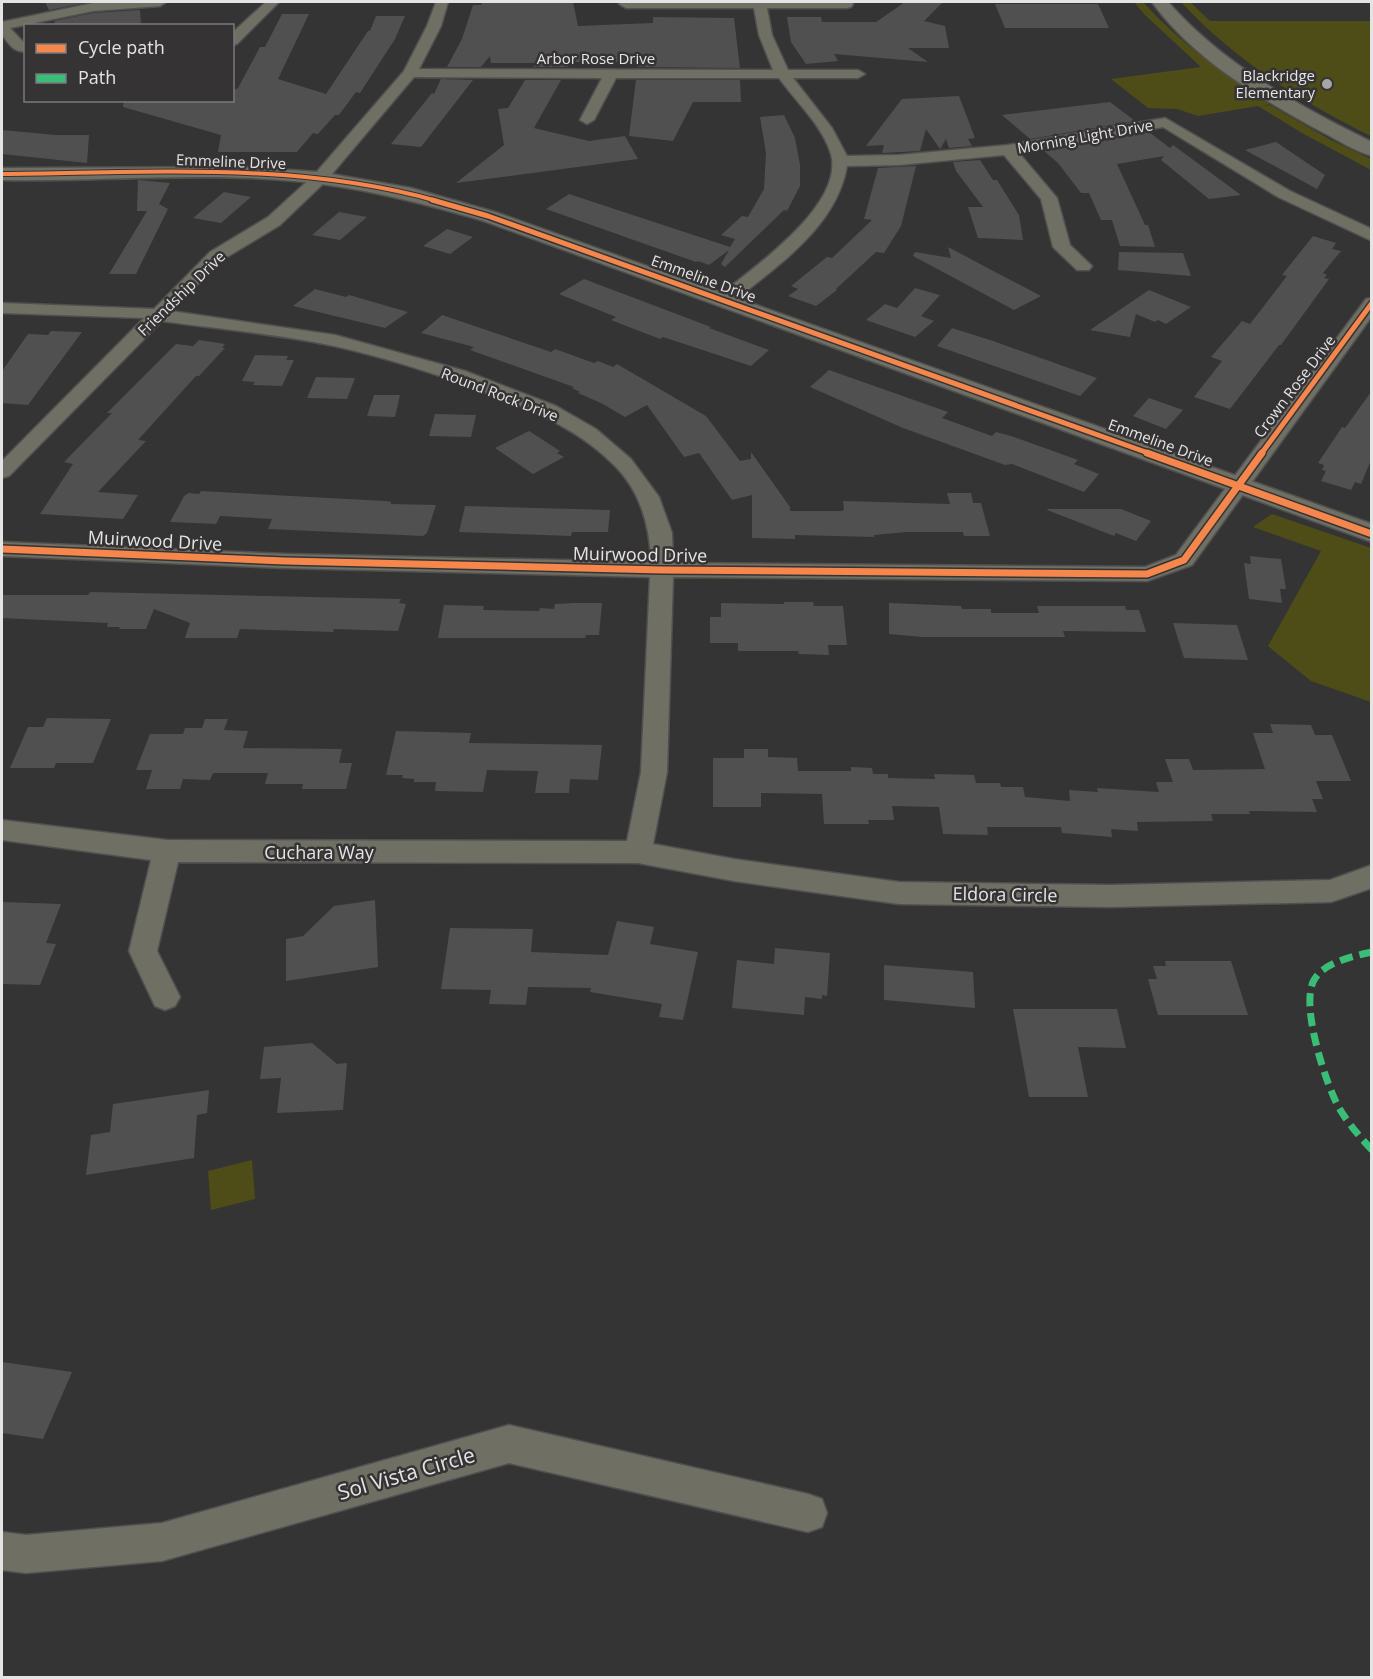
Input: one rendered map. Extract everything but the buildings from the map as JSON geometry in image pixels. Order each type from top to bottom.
[{"type":"main road","points":[[1160,2],[1182,26],[1220,58],[1279,99],[1371,150]]},
{"type":"street","points":[[21,48],[2,27],[93,7],[160,2]]},
{"type":"street","points":[[234,39],[273,2]]},
{"type":"street","name":"Friendship Drive","points":[[2,472],[216,255],[274,220],[320,178],[410,73],[434,26],[442,2]]},
{"type":"street","points":[[724,300],[805,233],[832,193],[840,161],[829,134],[782,75],[764,36],[760,3]]},
{"type":"street","points":[[626,4],[846,4]]},
{"type":"street","name":"Arbor Rose Drive","points":[[410,73],[858,74]]},
{"type":"street","points":[[587,120],[612,74]]},
{"type":"street","name":"Morning Light Drive","points":[[840,161],[898,160],[1008,150],[1166,122],[1284,194],[1371,237]]},
{"type":"street","points":[[1008,150],[1048,198],[1062,247],[1083,266]]},
{"type":"street","name":"Emmeline Drive","points":[[2,174],[188,172],[320,178],[411,194],[477,213],[724,300],[1371,534]]},
{"type":"street","name":"Crown Rose Drive","points":[[1237,484],[1371,303]]},
{"type":"street","name":"Round Rock Drive","points":[[2,308],[156,315],[335,341],[458,375],[549,410],[589,433],[624,463],[648,497],[661,532],[662,570],[654,772],[638,852]]},
{"type":"street","name":"Muirwood Drive","points":[[2,549],[285,561],[662,570],[1147,574],[1184,560],[1237,484]]},
{"type":"street","name":"Cuchara Way","points":[[2,830],[167,851],[638,852]]},
{"type":"street","points":[[165,997],[143,951],[167,851]]},
{"type":"street","name":"Eldora Circle","points":[[638,852],[734,870],[899,893],[1111,896],[1331,891],[1371,876]]},
{"type":"street","name":"Sol Vista Circle","points":[[2,1551],[26,1554],[162,1542],[509,1443],[808,1513]]},
{"type":"shaded area","points":[[1134,2],[1143,2],[1203,57],[1270,104],[1263,106],[1270,105],[1331,140],[1371,159],[1371,170],[1302,133],[1258,106],[1198,116],[1177,109],[1148,108],[1111,79],[1201,67]]},
{"type":"shaded area","name":"Blackridge Elementary","points":[[1181,2],[1190,2],[1210,21],[1371,21],[1371,136],[1320,109],[1270,78],[1223,42]]},
{"type":"shaded area","points":[[1272,514],[1371,548],[1371,702],[1311,681],[1268,646],[1321,551],[1253,527]]},
{"type":"shaded area","points":[[252,1160],[255,1199],[211,1210],[208,1171]]},
{"type":"marked path","points":[[1372,952],[1340,962],[1324,970],[1314,980],[1310,1003],[1320,1055],[1334,1097],[1351,1125],[1372,1150]]},
{"type":"cycle path","points":[[2,174],[246,173],[320,178],[411,194],[488,216],[1372,534]]},
{"type":"cycle path","points":[[2,549],[285,561],[662,570],[1147,574],[1184,560],[1372,303]]},
{"type":"place","name":"Blackridge Elementary","points":[[1327,84]]}]
